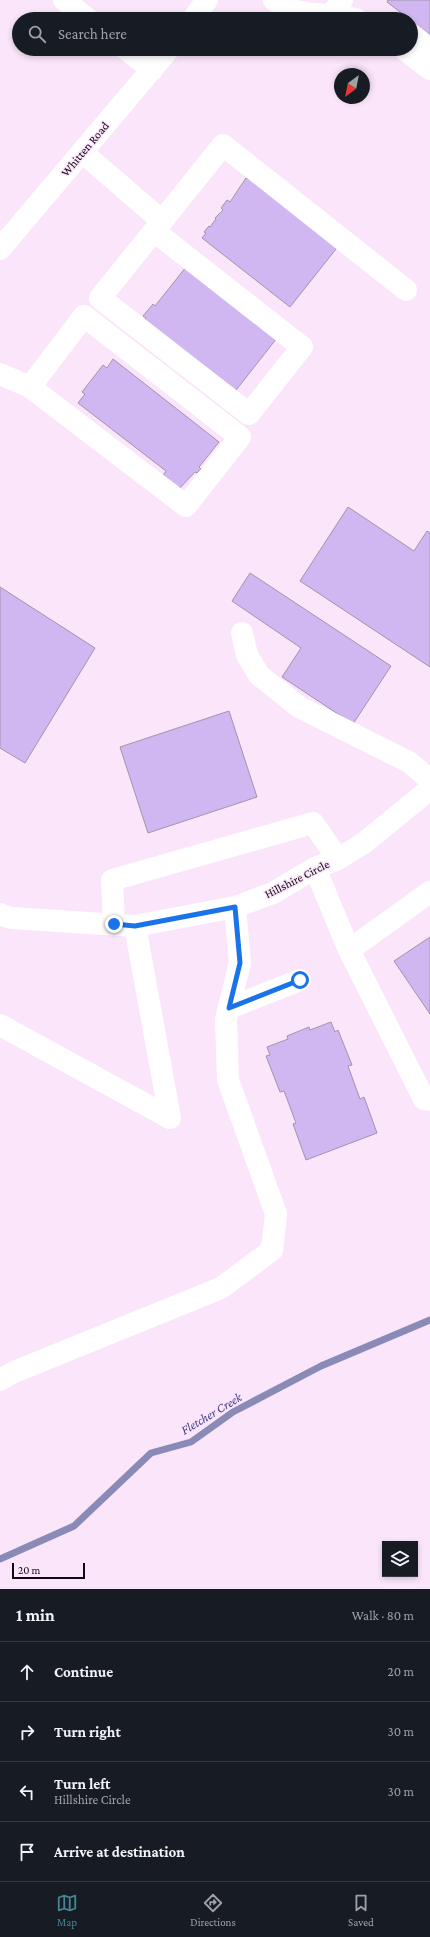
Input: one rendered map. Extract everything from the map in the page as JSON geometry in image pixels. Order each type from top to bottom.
[{"type":"street","points":[[64,0],[79,12]]},
{"type":"street","points":[[198,12],[208,0]]},
{"type":"street","points":[[274,0],[282,6],[299,12]]},
{"type":"street","points":[[308,12],[336,7]]},
{"type":"street","points":[[418,40],[430,49]]},
{"type":"street","points":[[135,56],[152,70]]},
{"type":"street","name":"Whitten Road","points":[[0,249],[163,56]]},
{"type":"street","points":[[414,56],[430,68]]},
{"type":"street","points":[[82,152],[158,226],[302,347],[249,414],[100,298],[158,226],[223,145],[406,290]]},
{"type":"street","points":[[0,374],[30,387],[186,506],[240,437],[84,316],[30,387]]},
{"type":"street","points":[[242,633],[247,655],[259,675],[299,707],[409,762],[430,780]]},
{"type":"street","name":"Hillshire Circle","points":[[0,914],[11,918],[125,925],[235,907],[273,893],[315,868],[338,859],[364,843],[430,789]]},
{"type":"street","points":[[0,1025],[170,1118],[125,925],[112,880],[313,823],[338,859]]},
{"type":"street","points":[[315,868],[349,950],[424,1099],[430,1100]]},
{"type":"street","points":[[349,950],[430,892]]},
{"type":"street","points":[[0,1380],[14,1372],[221,1288],[272,1250],[276,1214],[228,1080],[226,1018],[240,963],[235,907]]},
{"type":"street","points":[[229,1008],[300,980]]},
{"type":"building","points":[[388,0],[430,0],[430,35],[418,26],[418,12],[400,12],[387,2]]},
{"type":"building","points":[[250,174],[340,244],[290,307],[202,238],[206,233],[204,232],[209,226],[210,227],[216,219],[215,218],[223,210],[221,208],[227,200],[230,202]]},
{"type":"building","points":[[186,267],[277,338],[233,394],[142,323],[146,318],[143,316],[153,304],[155,306]]},
{"type":"building","points":[[113,359],[219,442],[199,467],[201,469],[197,473],[195,472],[178,490],[162,477],[166,471],[78,403],[85,394],[82,392],[103,365],[107,368]]},
{"type":"building","points":[[348,507],[414,551],[427,531],[430,533],[430,667],[300,581]]},
{"type":"building","points":[[250,573],[391,666],[353,724],[282,677],[301,648],[232,601]]},
{"type":"building","points":[[0,587],[95,648],[25,763],[0,748]]},
{"type":"building","points":[[229,711],[257,797],[148,833],[120,747]]},
{"type":"building","points":[[430,937],[430,1014],[394,961]]},
{"type":"building","points":[[331,1022],[335,1032],[338,1030],[352,1065],[348,1066],[360,1099],[364,1097],[377,1133],[306,1160],[293,1124],[296,1123],[284,1091],[280,1092],[266,1056],[270,1055],[267,1047],[288,1039],[287,1036],[309,1027],[310,1030]]},
{"type":"waterway","name":"Fletcher Creek","points":[[0,1559],[74,1526],[151,1453],[191,1442],[233,1412],[321,1366],[430,1320]]},
{"type":"route","points":[[114,924],[135,926],[235,907],[240,963],[229,1008],[300,980]]}]
